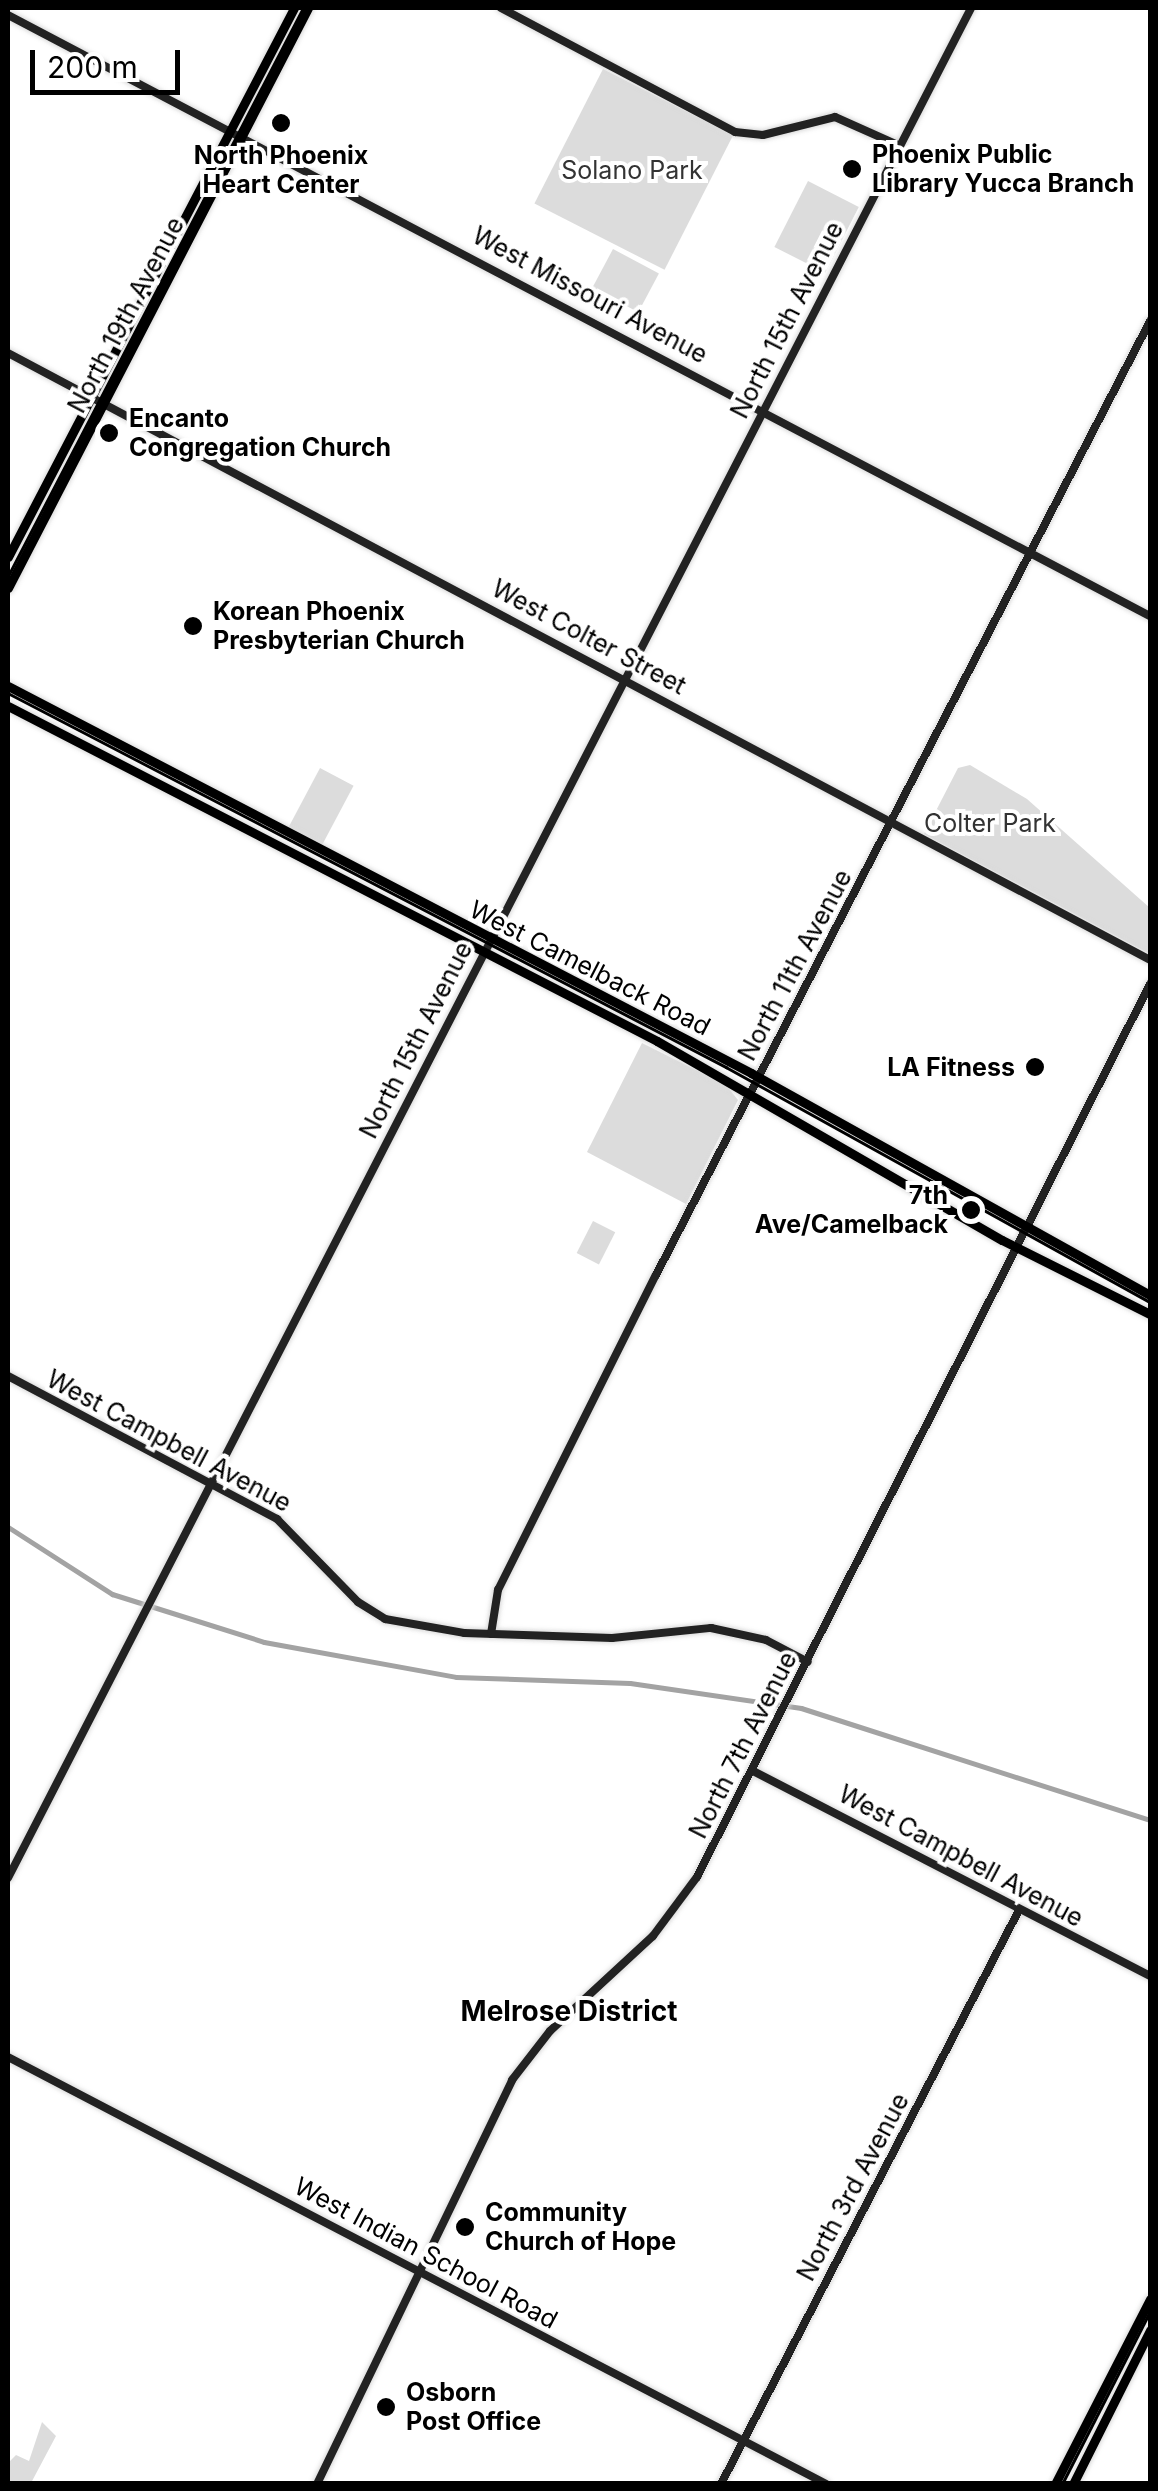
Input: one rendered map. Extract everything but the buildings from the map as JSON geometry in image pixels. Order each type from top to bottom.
[{"type":"main road","name":"North 19th Avenue","points":[[8,557],[89,394],[294,8]]},
{"type":"main road","name":"North 19th Avenue","points":[[8,588],[308,8]]},
{"type":"main road","name":"West Camelback Road","points":[[8,686],[759,1077],[1025,1229],[1150,1295]]},
{"type":"main road","name":"West Camelback Road","points":[[8,706],[751,1092],[1016,1248],[1150,1314]]},
{"type":"main road","points":[[1056,2484],[1150,2300]]},
{"type":"main road","points":[[1074,2484],[1150,2330]]},
{"type":"street","points":[[501,8],[731,130],[763,135],[834,118],[900,146]]},
{"type":"street","name":"North 15th Avenue","points":[[8,1878],[972,8]]},
{"type":"street","name":"West Missouri Avenue","points":[[8,14],[245,134],[1150,616]]},
{"type":"street","name":"North 11th Avenue","points":[[491,1634],[503,1581],[1150,321]]},
{"type":"street","name":"West Colter Street","points":[[8,353],[1150,960]]},
{"type":"street","name":"North 7th Avenue","points":[[317,2484],[519,2069],[671,1916],[753,1771],[1150,984]]},
{"type":"street","name":"West Campbell Avenue","points":[[8,1376],[283,1523],[377,1616],[491,1634],[637,1638],[711,1628],[766,1640],[808,1662]]},
{"type":"street","name":"West Campbell Avenue","points":[[753,1771],[1150,1976]]},
{"type":"street","name":"North 3rd Avenue","points":[[722,2484],[1019,1910]]},
{"type":"street","name":"West Indian School Road","points":[[8,2057],[826,2484]]},
{"type":"green space","name":"Solano Park","points":[[603,69],[733,135],[665,270],[534,204]]},
{"type":"green space","points":[[808,181],[859,207],[825,273],[774,247]]},
{"type":"green space","points":[[613,249],[659,273],[638,312],[592,288]]},
{"type":"green space","name":"Colter Park","points":[[970,765],[1027,799],[1150,908],[1150,954],[924,834],[958,768]]},
{"type":"green space","points":[[320,768],[354,786],[322,845],[289,827]]},
{"type":"green space","points":[[642,1043],[726,1085],[738,1100],[686,1204],[587,1152]]},
{"type":"green space","points":[[593,1221],[615,1232],[599,1264],[577,1253]]},
{"type":"green space","points":[[42,2422],[56,2436],[31,2483],[8,2483],[8,2463],[16,2455],[29,2461]]},
{"type":"waterway","points":[[8,1527],[112,1594],[264,1642],[456,1677],[630,1683],[801,1708],[1150,1820]]},
{"type":"tram line","points":[[8,576],[303,8]]},
{"type":"tram line","points":[[8,693],[726,1067],[1150,1302]]},
{"type":"tram line","points":[[1062,2484],[1150,2311]]},
{"type":"place","name":"North Phoenix Heart Center","points":[[281,123]]},
{"type":"place","name":"Phoenix Public Library Yucca Branch","points":[[852,169]]},
{"type":"place","name":"Encanto Congregation Church","points":[[109,433]]},
{"type":"place","name":"Korean Phoenix Presbyterian Church","points":[[193,626]]},
{"type":"place","name":"LA Fitness","points":[[1035,1067]]},
{"type":"place","name":"7th Ave/Camelback","points":[[971,1210]]},
{"type":"place","name":"Community Church of Hope","points":[[465,2227]]},
{"type":"place","name":"Osborn Post Office","points":[[386,2407]]},
{"type":"district","name":"Melrose District","points":[[569,2011]]}]
